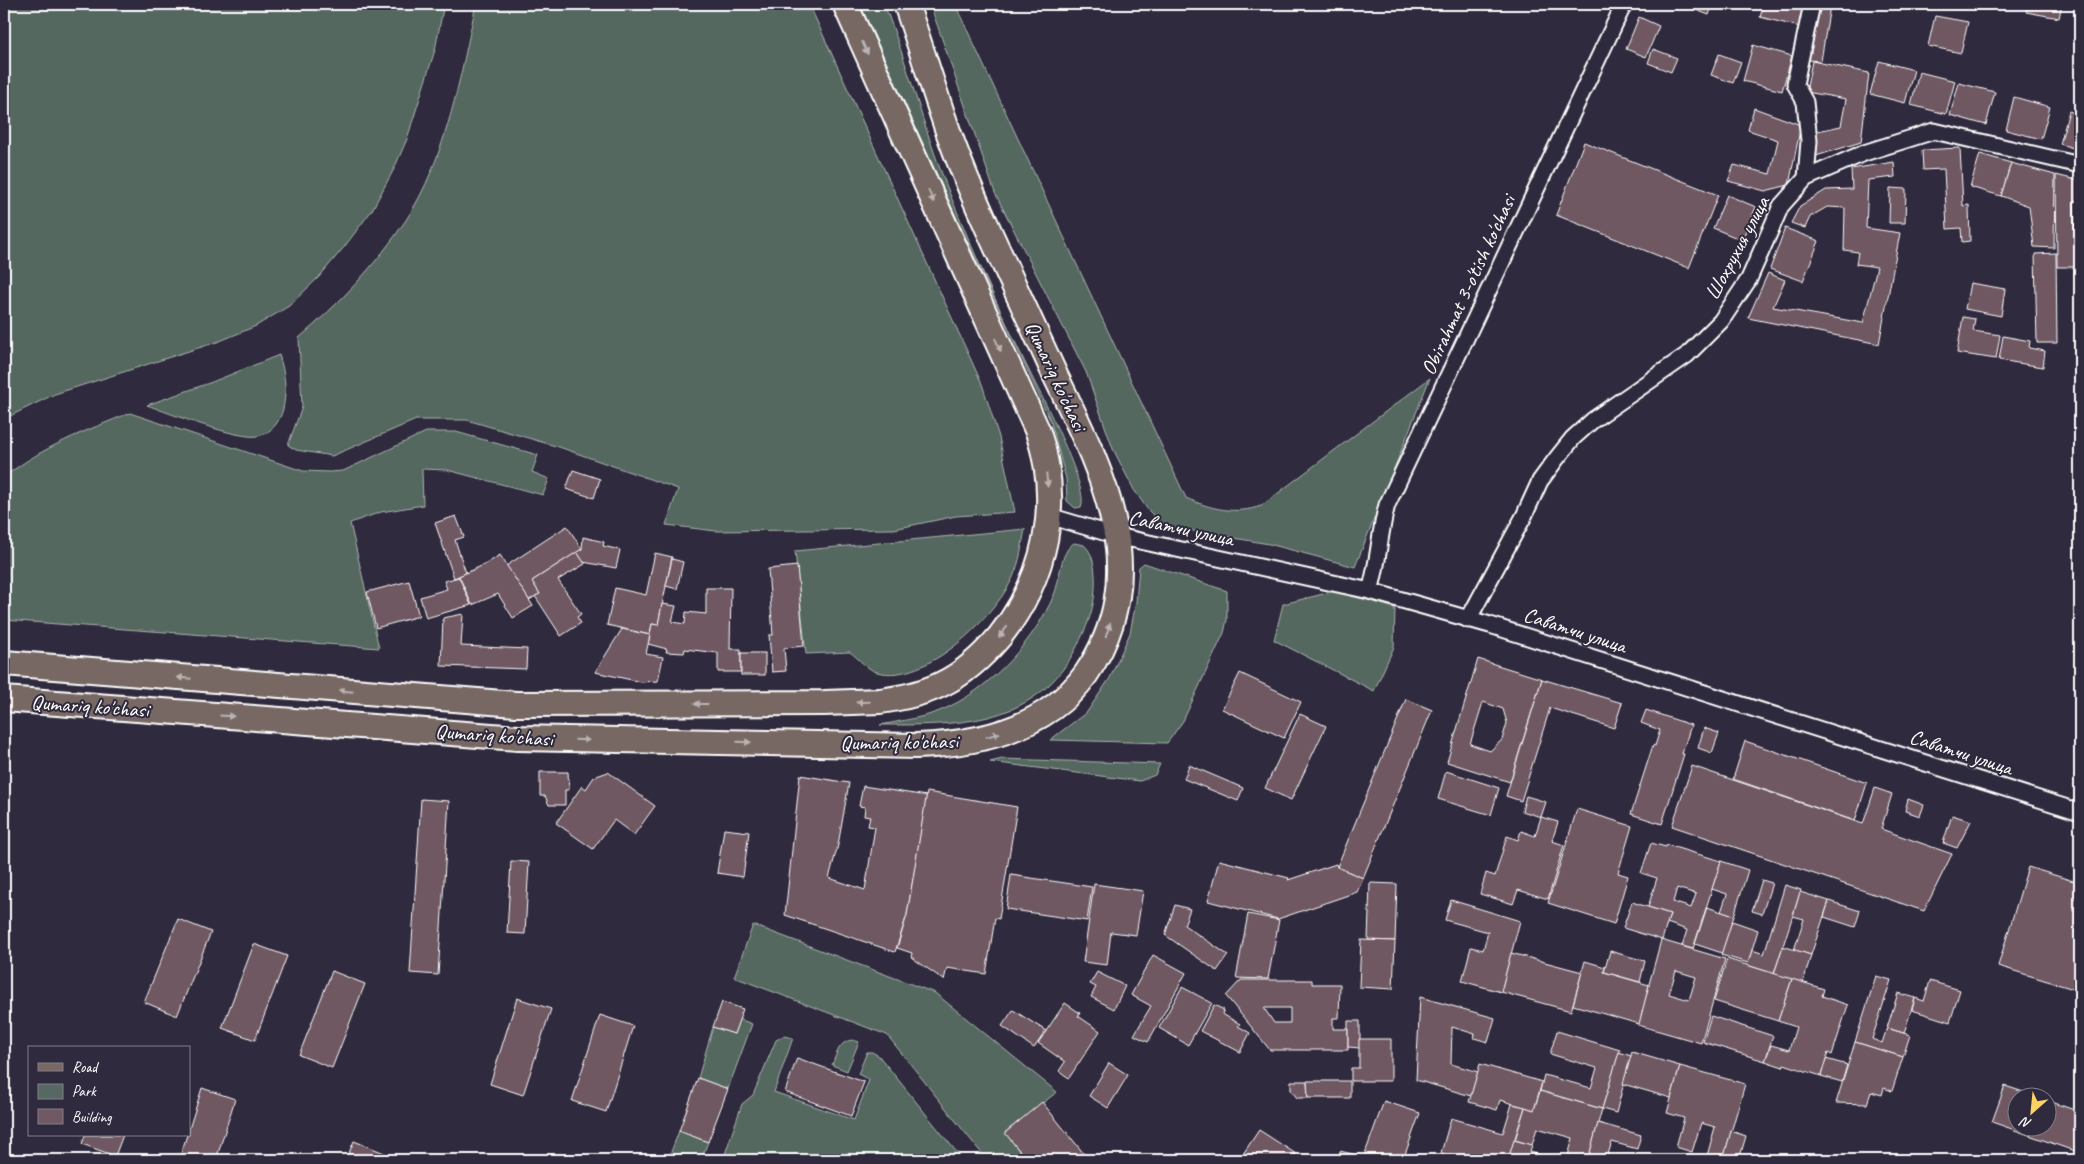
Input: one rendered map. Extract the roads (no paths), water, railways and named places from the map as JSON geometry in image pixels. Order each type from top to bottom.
[{"type":"main road","name":"Qumariq ko'chasi","points":[[4,663],[394,695],[552,705],[880,701],[911,696],[942,685],[966,670],[986,651],[1008,625],[1025,597],[1038,567],[1045,546],[1049,516],[1046,469],[1038,432],[845,4]]},
{"type":"main road","name":"Qumariq ko'chasi","points":[[4,699],[550,740],[916,746],[947,744],[992,736],[1022,726],[1049,711],[1073,690],[1091,666],[1105,637],[1114,608],[1119,579],[1116,536],[1100,472],[976,201],[949,134],[906,4]]},
{"type":"main road","points":[[393,729],[394,695]]},
{"type":"street","name":"Obirahmat 3-o'tish ko'chasi","points":[[1370,590],[1376,571],[1380,530],[1387,505],[1624,4]]},
{"type":"street","points":[[1806,178],[1808,141],[1805,102],[1795,84],[1812,4]]},
{"type":"street","name":"Шохрухия улица","points":[[1468,620],[1524,516],[1540,481],[1556,458],[1573,438],[1593,420],[1687,355],[1721,321],[1749,279],[1782,206],[1806,178],[1864,153],[1934,131],[2080,164]]},
{"type":"street","name":"Саватчи улица","points":[[1049,516],[1116,536],[1370,590],[2080,812]]}]
